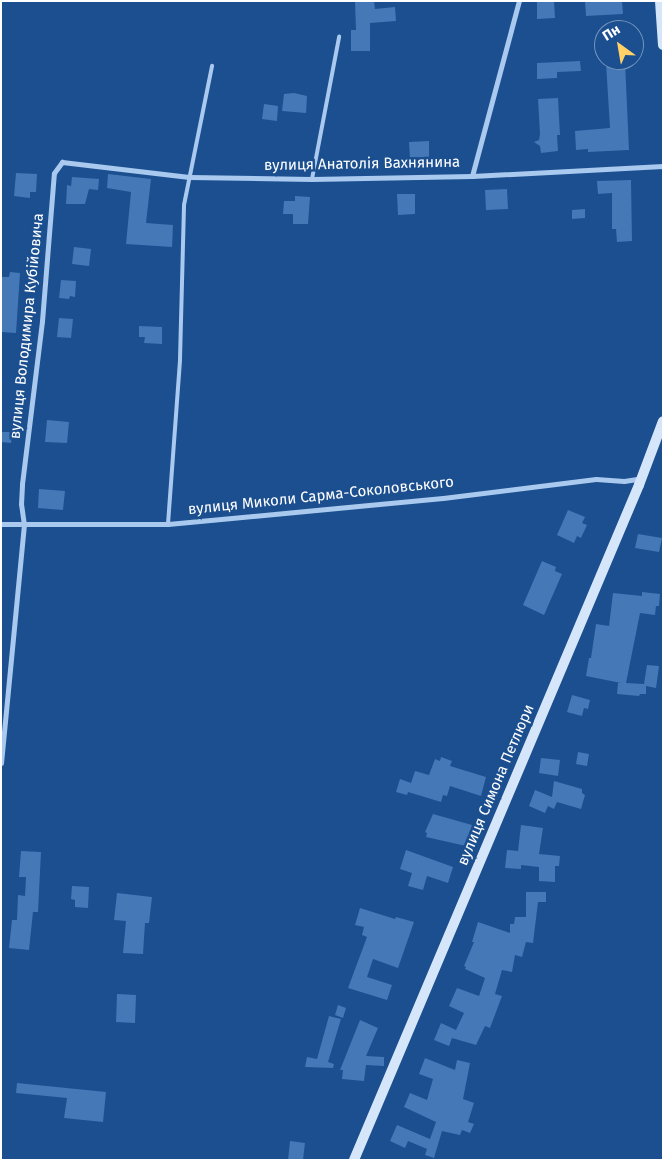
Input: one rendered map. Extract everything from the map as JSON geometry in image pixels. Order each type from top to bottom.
[{"type":"street","points":[[472,176],[519,1]]},
{"type":"street","points":[[660,1],[663,45]]},
{"type":"street","name":"вулиця Анатолія Вахнянина","points":[[62,162],[189,177],[312,179],[472,176],[663,166]]},
{"type":"street","name":"вулиця Володимира Кубійовича","points":[[1,763],[24,525],[21,504],[22,484],[42,320],[54,173],[62,162]]},
{"type":"street","name":"вулиця Симона Петлюри","points":[[354,1160],[642,478],[663,421]]},
{"type":"street","name":"вулиця Миколи Сарма-Соколовського","points":[[1,524],[168,524],[443,498],[596,479],[624,481],[642,478]]},
{"type":"lane","points":[[312,179],[339,37]]},
{"type":"lane","points":[[168,524],[180,360],[184,213],[189,177],[212,66]]},
{"type":"building","points":[[374,1],[375,9],[395,7],[396,21],[370,23],[370,51],[351,51],[351,30],[356,30],[355,2]]},
{"type":"building","points":[[537,1],[554,1],[555,18],[537,19]]},
{"type":"building","points":[[585,1],[622,1],[623,14],[586,16]]},
{"type":"building","points":[[580,61],[581,71],[557,72],[557,78],[537,79],[537,63]]},
{"type":"building","points":[[606,70],[625,70],[629,150],[588,152],[588,149],[576,150],[575,131],[610,128]]},
{"type":"building","points":[[294,93],[307,96],[306,113],[282,111],[284,94]]},
{"type":"building","points":[[558,98],[560,135],[557,135],[558,151],[541,153],[540,146],[534,142],[539,140],[540,134],[538,99]]},
{"type":"building","points":[[264,104],[278,106],[277,121],[262,119]]},
{"type":"building","points":[[429,141],[429,157],[410,158],[409,142]]},
{"type":"building","points":[[16,173],[37,174],[36,192],[30,192],[30,198],[14,196]]},
{"type":"building","points":[[108,174],[151,179],[146,223],[173,225],[172,247],[126,244],[131,192],[107,188]]},
{"type":"building","points":[[72,177],[99,179],[98,190],[89,189],[85,204],[66,204],[67,185],[71,186]]},
{"type":"building","points":[[631,180],[632,241],[617,242],[616,229],[612,229],[612,193],[598,194],[597,181]]},
{"type":"building","points":[[507,189],[508,209],[486,210],[485,190]]},
{"type":"building","points":[[397,194],[415,194],[415,214],[398,215]]},
{"type":"building","points":[[295,196],[310,197],[308,224],[293,224],[293,214],[283,214],[284,201],[295,201]]},
{"type":"building","points":[[585,209],[585,218],[572,219],[572,210]]},
{"type":"building","points":[[74,247],[91,249],[89,266],[72,264]]},
{"type":"building","points":[[10,272],[20,273],[16,333],[1,332],[2,277],[9,277]]},
{"type":"building","points":[[61,280],[76,281],[75,297],[70,296],[69,299],[59,298]]},
{"type":"building","points":[[59,318],[73,319],[71,338],[57,337]]},
{"type":"building","points":[[139,326],[162,327],[162,344],[144,343],[145,337],[139,337]]},
{"type":"building","points":[[47,420],[69,422],[67,443],[45,442]]},
{"type":"building","points":[[1,432],[12,432],[11,443],[1,442]]},
{"type":"building","points":[[39,489],[65,491],[63,510],[38,508]]},
{"type":"building","points":[[568,510],[585,517],[582,523],[587,525],[581,538],[577,536],[574,543],[557,535]]},
{"type":"building","points":[[638,534],[662,538],[659,552],[635,548]]},
{"type":"building","points":[[542,561],[556,567],[555,571],[562,574],[544,615],[523,605]]},
{"type":"building","points":[[642,592],[660,594],[659,606],[656,606],[655,615],[640,613],[626,683],[644,684],[647,665],[659,666],[656,688],[646,686],[646,694],[640,694],[639,696],[617,694],[618,683],[621,683],[586,676],[589,658],[591,658],[596,624],[609,626],[613,593],[642,596]]},
{"type":"building","points":[[572,695],[590,700],[588,709],[584,708],[582,716],[567,712]]},
{"type":"building","points":[[578,752],[589,754],[587,766],[576,764]]},
{"type":"building","points":[[441,757],[452,761],[450,766],[486,777],[481,796],[450,786],[447,796],[443,795],[441,802],[408,792],[407,795],[396,792],[400,779],[411,783],[415,771],[429,775],[435,759],[440,761]]},
{"type":"building","points":[[541,758],[560,760],[558,776],[539,773]]},
{"type":"building","points":[[554,781],[582,789],[582,793],[585,795],[581,809],[557,802],[554,809],[548,806],[545,813],[529,806],[535,790],[552,797]]},
{"type":"building","points":[[433,814],[472,825],[466,846],[426,837],[427,833],[425,832]]},
{"type":"building","points":[[521,825],[543,828],[539,854],[560,856],[559,866],[555,866],[555,882],[539,881],[539,867],[521,865],[521,869],[505,868],[507,850],[518,851]]},
{"type":"building","points":[[406,850],[453,867],[448,883],[427,876],[423,890],[408,886],[412,873],[400,869]]},
{"type":"building","points":[[21,851],[41,852],[38,912],[33,912],[29,950],[9,948],[12,920],[17,920],[18,895],[25,896],[26,877],[19,877]]},
{"type":"building","points":[[72,886],[89,887],[88,908],[75,907],[75,900],[71,899]]},
{"type":"building","points":[[526,892],[546,892],[546,902],[538,902],[533,943],[526,942],[522,957],[515,955],[512,972],[502,970],[495,994],[502,996],[490,1028],[485,1026],[476,1045],[452,1038],[449,1046],[434,1040],[441,1023],[456,1030],[464,1013],[449,1006],[457,988],[479,996],[485,978],[465,969],[466,967],[464,966],[474,942],[472,942],[478,922],[510,933],[510,924],[514,924],[515,917],[526,917]]},
{"type":"building","points":[[117,893],[152,897],[149,923],[145,923],[143,954],[123,953],[126,921],[114,920]]},
{"type":"building","points":[[360,908],[395,919],[396,917],[414,922],[398,968],[373,959],[367,977],[392,985],[387,1000],[348,988],[367,937],[362,935],[364,927],[355,925]]},
{"type":"building","points":[[117,994],[136,995],[135,1023],[116,1022]]},
{"type":"building","points":[[338,1005],[346,1008],[343,1018],[335,1015]]},
{"type":"building","points":[[329,1016],[341,1019],[328,1062],[334,1064],[333,1068],[305,1067],[307,1057],[317,1059]]},
{"type":"building","points":[[360,1020],[378,1028],[366,1056],[384,1057],[384,1066],[366,1065],[364,1081],[342,1079],[343,1070],[340,1070]]},
{"type":"building","points":[[425,1058],[455,1070],[457,1060],[470,1063],[463,1099],[474,1103],[468,1122],[474,1124],[470,1133],[462,1130],[460,1135],[442,1131],[434,1158],[425,1155],[427,1149],[408,1141],[405,1148],[390,1141],[397,1125],[430,1139],[436,1122],[404,1107],[410,1093],[427,1100],[433,1079],[419,1074]]},
{"type":"building","points":[[17,1083],[106,1092],[103,1122],[64,1118],[67,1098],[16,1093]]},
{"type":"building","points":[[290,1141],[305,1143],[303,1160],[288,1160]]}]
